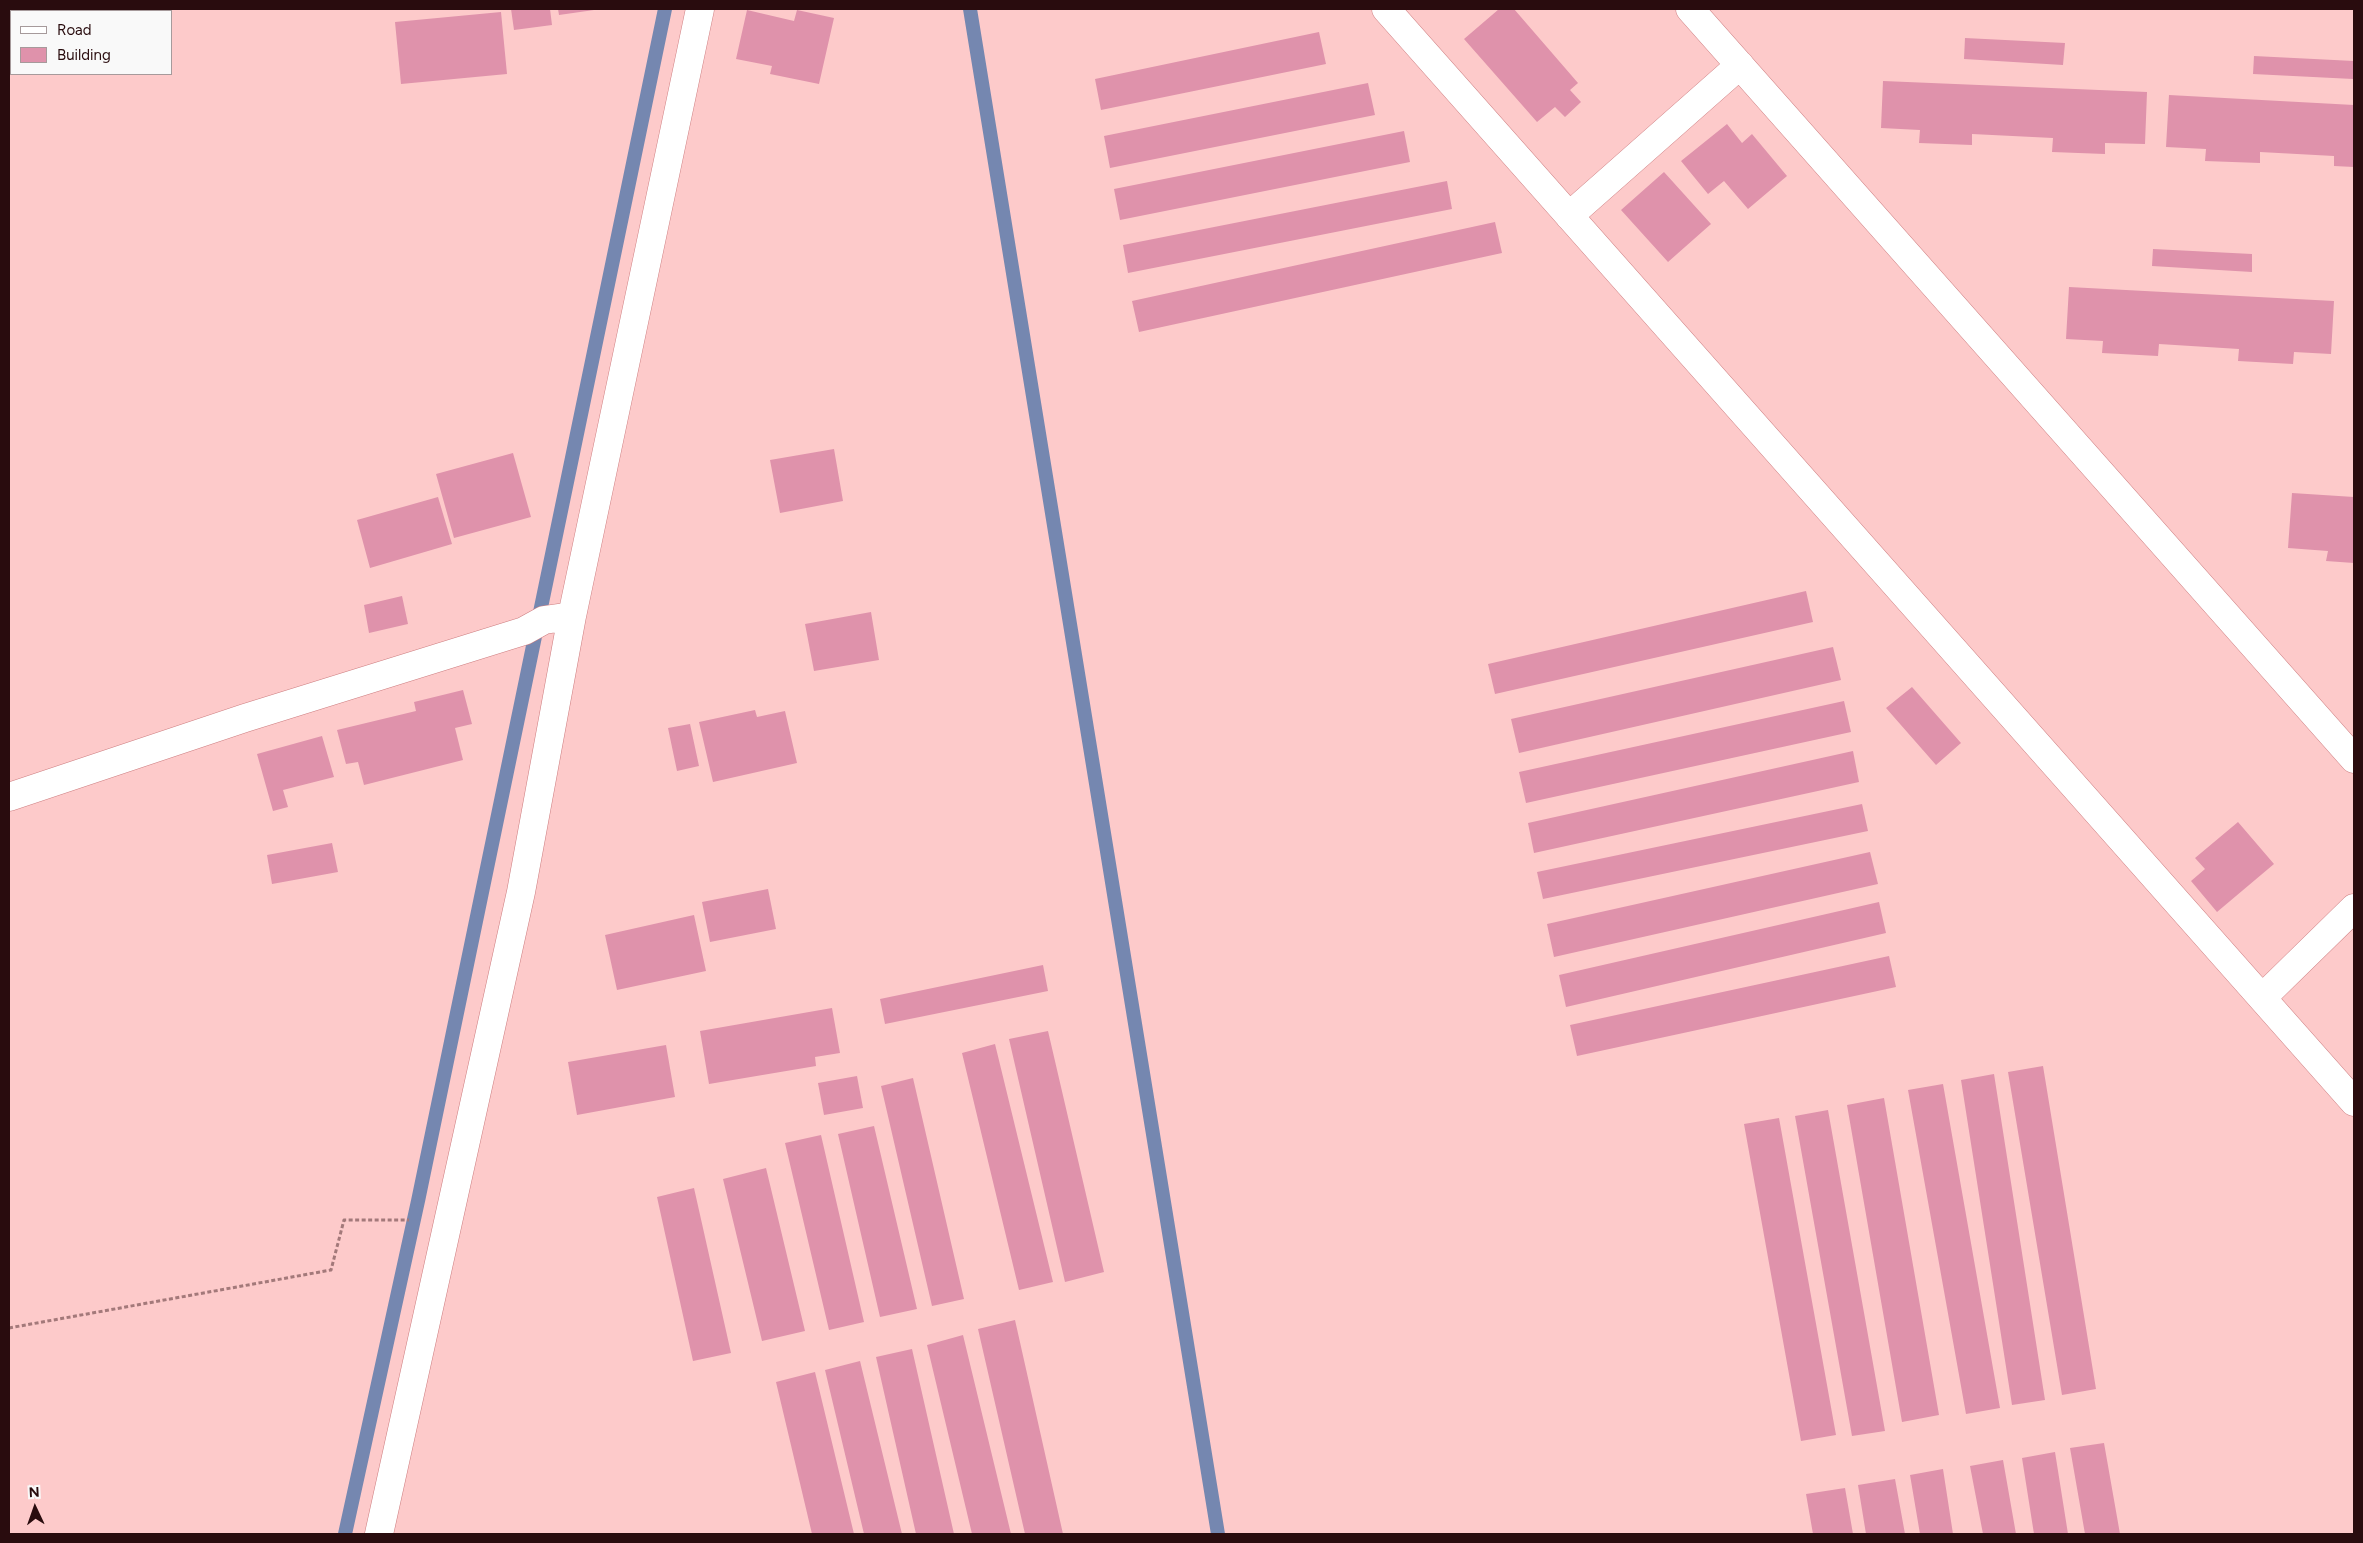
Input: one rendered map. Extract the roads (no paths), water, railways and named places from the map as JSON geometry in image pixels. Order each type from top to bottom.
[{"type":"street","points":[[379,1534],[521,892],[572,616],[700,9]]},
{"type":"street","points":[[1386,9],[2354,1102]]},
{"type":"street","points":[[1690,9],[2354,759]]},
{"type":"street","points":[[1569,216],[1740,65]]},
{"type":"street","points":[[9,797],[245,718],[534,625],[572,616]]},
{"type":"street","points":[[2262,998],[2354,908]]},
{"type":"waterway","points":[[345,1534],[418,1201],[665,9]]},
{"type":"waterway","points":[[970,9],[1218,1534]]}]
